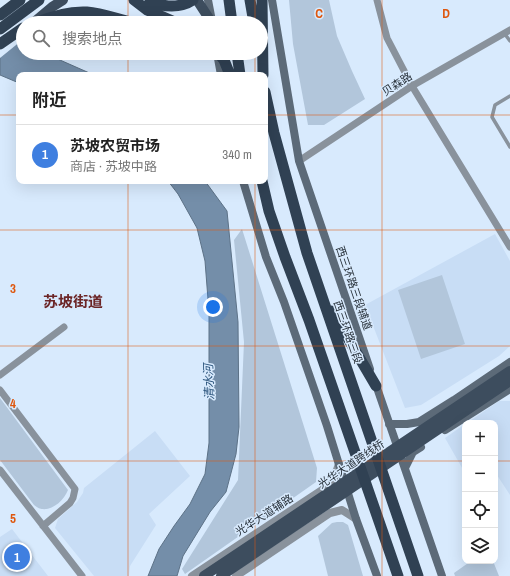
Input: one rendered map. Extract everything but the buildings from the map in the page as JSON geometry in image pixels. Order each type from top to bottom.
[{"type":"highway","points":[[0,11],[12,0]]},
{"type":"highway","points":[[0,15],[20,0]]},
{"type":"highway","points":[[17,16],[39,0]]},
{"type":"highway","points":[[134,0],[147,10],[161,16]]},
{"type":"highway","points":[[150,0],[168,6],[188,3],[193,0]]},
{"type":"highway","points":[[229,0],[231,16]]},
{"type":"highway","points":[[250,0],[253,16]]},
{"type":"highway","points":[[262,0],[262,16]]},
{"type":"highway","points":[[53,16],[73,12],[89,12],[105,16]]},
{"type":"highway","points":[[0,29],[16,17]]},
{"type":"highway","points":[[0,44],[16,35]]},
{"type":"highway","points":[[222,60],[228,72]]},
{"type":"highway","points":[[238,60],[240,72]]},
{"type":"highway","points":[[260,60],[262,72]]},
{"type":"highway","points":[[263,60],[263,72]]},
{"type":"highway","name":"西三环路三段","points":[[268,106],[307,253],[418,576]]},
{"type":"highway","points":[[263,184],[269,211],[309,320],[397,574]]},
{"type":"highway","points":[[320,290],[376,386]]},
{"type":"main road","points":[[42,16],[62,0]]},
{"type":"main road","points":[[197,0],[207,16]]},
{"type":"main road","points":[[208,0],[211,16]]},
{"type":"main road","name":"西三环路三段辅道","points":[[272,0],[299,162],[442,576]]},
{"type":"main road","points":[[0,50],[16,36]]},
{"type":"main road","points":[[220,60],[221,72]]},
{"type":"main road","points":[[244,184],[266,257],[284,302],[340,464],[356,519],[377,576]]},
{"type":"main road","points":[[390,424],[408,424],[419,422],[510,362]]},
{"type":"main road","name":"光华大道跨线桥","points":[[204,576],[510,371]]},
{"type":"main road","points":[[405,468],[413,452],[509,389]]},
{"type":"main road","name":"光华大道跨线桥","points":[[221,576],[509,389]]},
{"type":"main road","points":[[419,422],[425,443]]},
{"type":"street","points":[[377,0],[387,38],[412,86],[510,247]]},
{"type":"street","name":"贝森路","points":[[299,162],[412,86],[507,31]]},
{"type":"street","points":[[0,375],[64,327]]},
{"type":"street","points":[[0,390],[75,489],[74,498],[70,503],[43,526]]},
{"type":"street","name":"光华大道辅路","points":[[192,576],[322,490],[334,478],[340,464]]},
{"type":"street","points":[[0,470],[82,576]]},
{"type":"street","points":[[236,576],[330,513],[342,510],[356,519]]},
{"type":"lane","points":[[507,31],[510,41]]},
{"type":"lane","points":[[510,96],[494,105],[492,117],[510,147]]},
{"type":"shaded area","points":[[289,0],[329,0],[337,36],[365,99],[324,125],[308,125],[293,44]]},
{"type":"shaded area","points":[[242,229],[317,468],[316,482],[185,574],[182,569],[238,480],[244,342],[234,240]]},
{"type":"shaded area","points":[[495,234],[510,261],[510,346],[499,356],[421,405],[405,408],[365,305]]},
{"type":"shaded area","points":[[442,275],[465,344],[421,359],[398,290]]},
{"type":"shaded area","points":[[0,398],[68,490],[66,495],[58,503],[49,509],[39,508],[34,505],[0,460]]},
{"type":"shaded area","points":[[499,401],[510,401],[510,495],[498,477],[498,420],[471,420]]},
{"type":"shaded area","points":[[462,426],[462,468],[445,438]]},
{"type":"shaded area","points":[[155,431],[190,476],[149,514],[156,525],[130,566],[129,576],[94,576],[55,528],[58,519],[77,502],[83,493],[84,488]]},
{"type":"shaded area","points":[[343,522],[348,525],[363,576],[328,576],[318,536],[332,523]]},
{"type":"shaded area","points":[[12,529],[48,576],[0,576],[0,537]]},
{"type":"shaded area","points":[[467,564],[494,564],[499,576],[455,576],[454,573]]},
{"type":"water","points":[[0,35],[16,41],[16,60],[60,60],[87,72],[16,72],[16,82],[0,75]]},
{"type":"water","name":"清水河","points":[[170,184],[207,184],[227,211],[238,322],[239,427],[236,454],[226,492],[210,512],[183,556],[177,576],[148,576],[159,549],[190,504],[205,474],[209,443],[209,312],[205,261],[197,228],[178,194]]},
{"type":"pier","points":[[0,33],[16,39],[16,45],[0,58]]},
{"type":"place","name":"苏坡农贸市场","points":[[17,557]]},
{"type":"district","name":"苏坡街道","points":[[73,301]]}]
